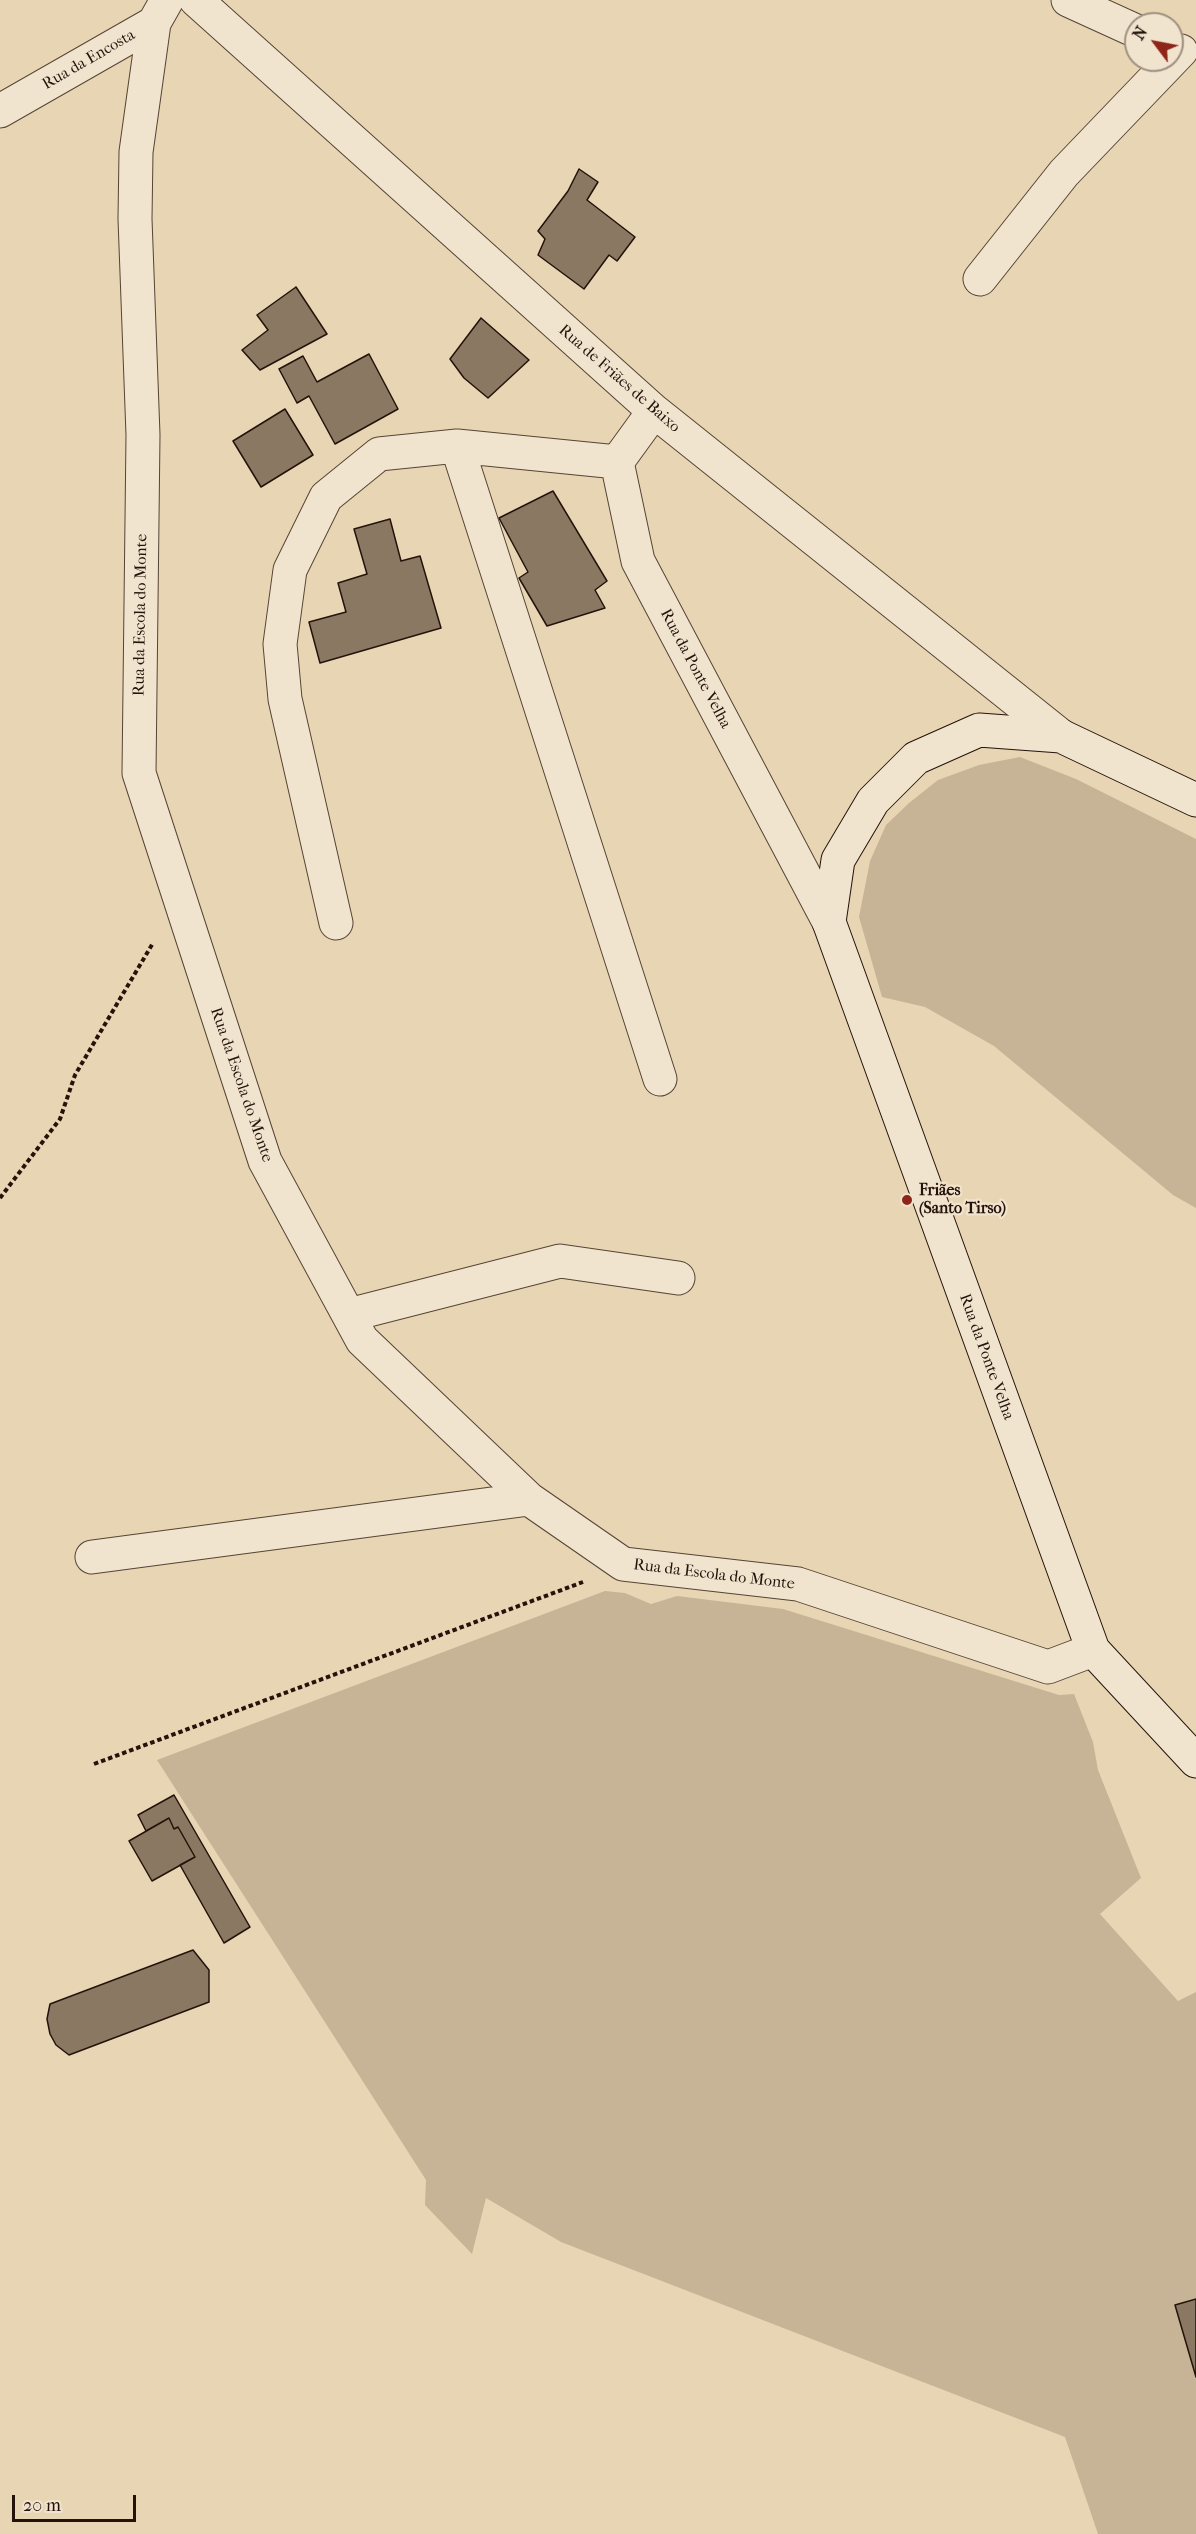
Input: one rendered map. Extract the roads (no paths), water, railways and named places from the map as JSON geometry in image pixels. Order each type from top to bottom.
[{"type":"street","name":"Rua de Friães de Baixo","points":[[196,0],[654,411],[1061,736]]},
{"type":"street","points":[[1068,0],[1124,26]]},
{"type":"street","name":"Rua da Encosta","points":[[0,111],[161,11]]},
{"type":"street","name":"Rua da Escola do Monte","points":[[161,11],[136,152],[135,207],[143,435],[139,773],[266,1161],[362,1340],[529,1499],[623,1564],[798,1584],[1048,1667],[1093,1650]]},
{"type":"street","points":[[980,279],[1065,173],[1163,72]]},
{"type":"street","points":[[336,923],[285,699],[280,644],[290,570],[327,497],[379,454],[457,446],[617,462],[654,411]]},
{"type":"street","points":[[457,446],[660,1079]]},
{"type":"street","name":"Rua da Ponte Velha","points":[[617,462],[638,561],[829,922],[1093,1650],[1196,1761]]},
{"type":"street","name":"Rua da Ponte Velha","points":[[829,922],[838,860],[873,801],[916,758],[980,730],[1061,736],[1196,800]]},
{"type":"street","points":[[349,1315],[560,1261],[678,1278]]},
{"type":"street","points":[[92,1557],[529,1499]]},
{"type":"place","name":"Friães (Santo Tirso)","points":[[907,1200]]}]
